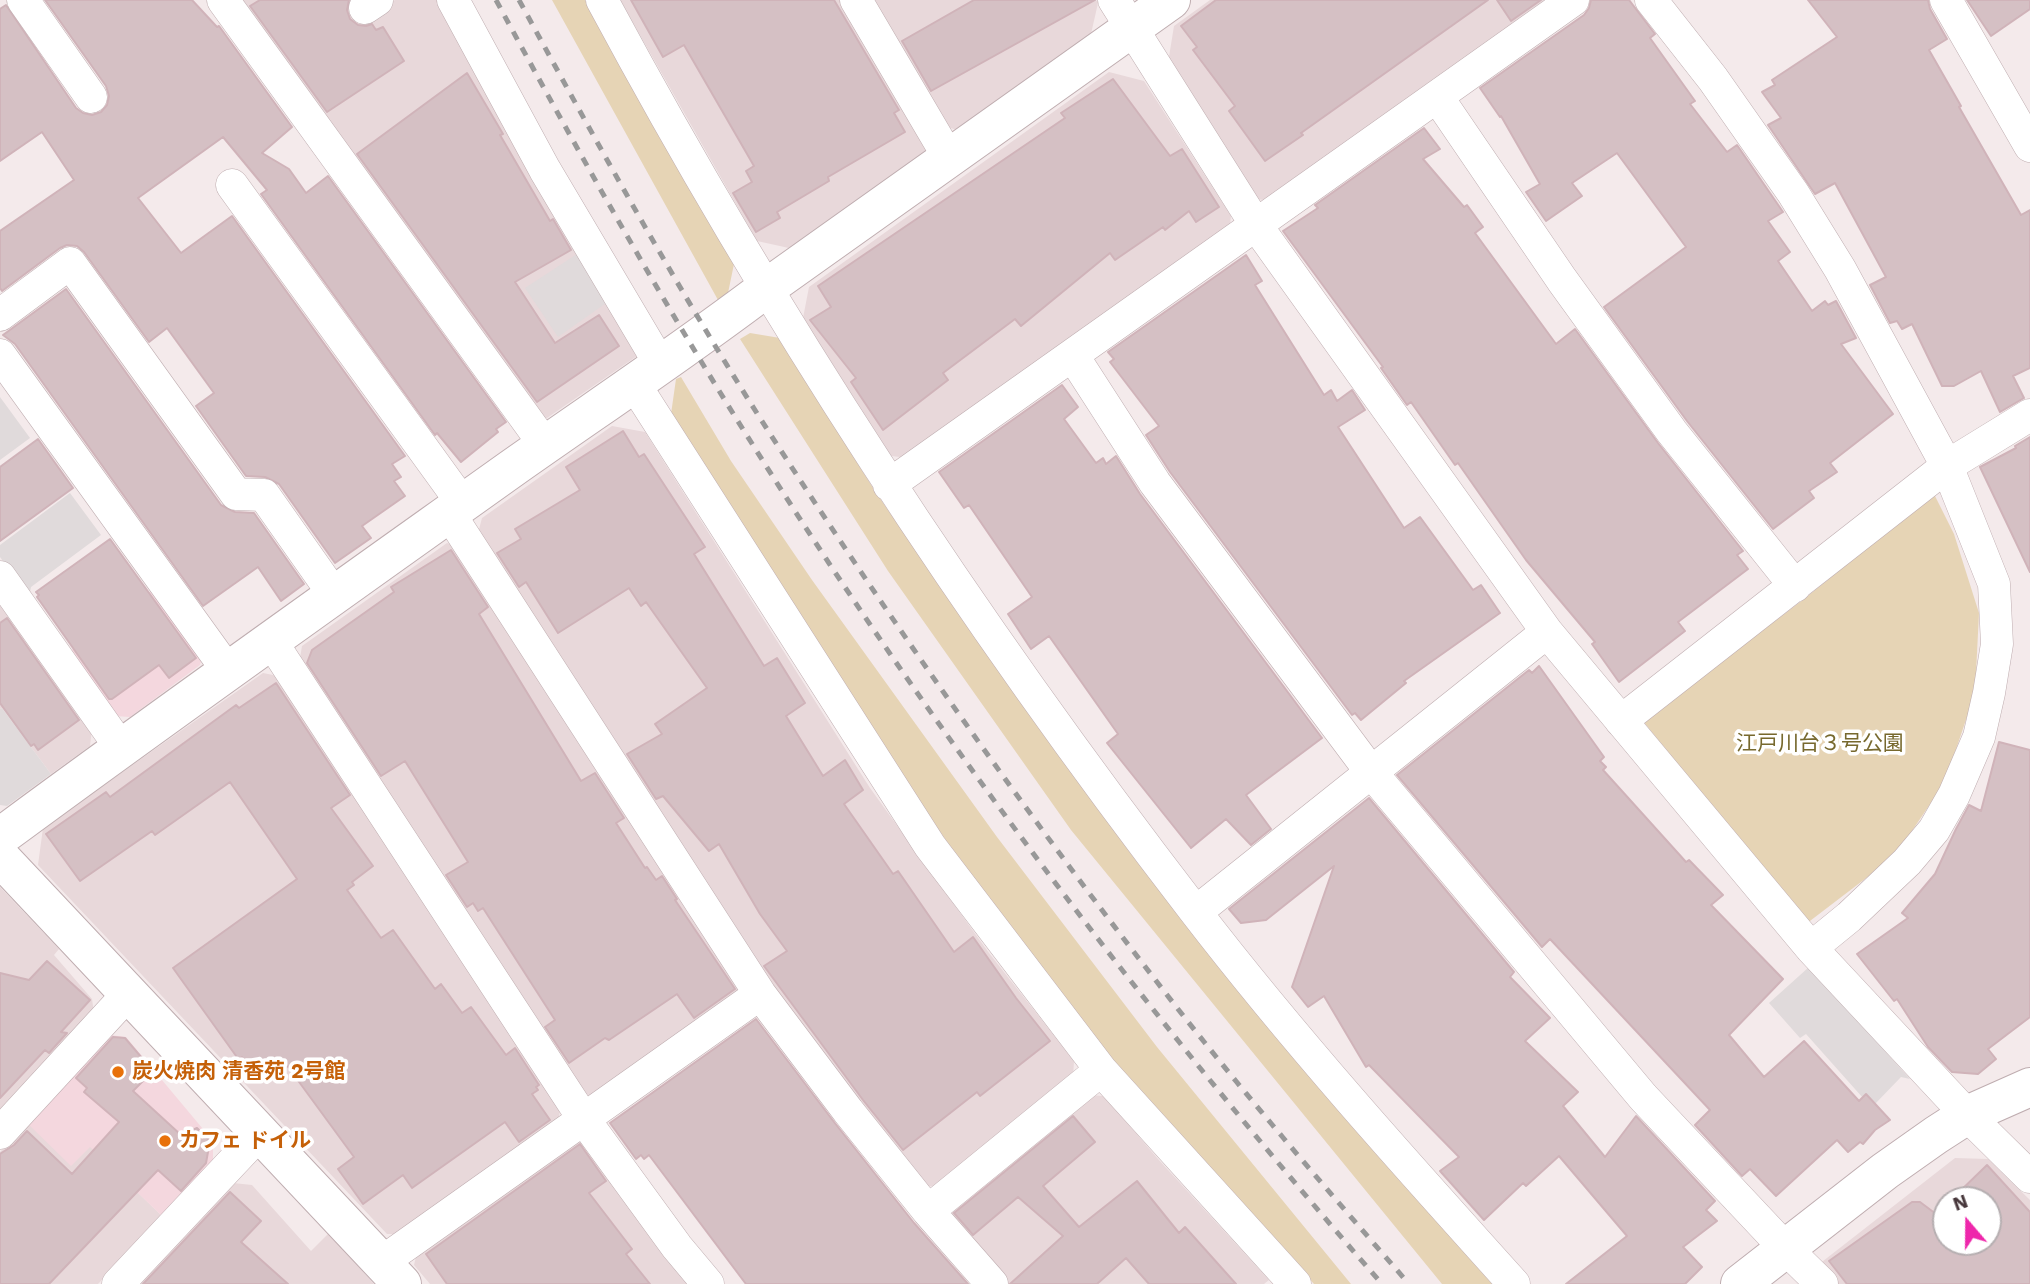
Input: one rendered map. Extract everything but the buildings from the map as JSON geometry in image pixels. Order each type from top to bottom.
[{"type":"street","points":[[23,0],[91,97]]},
{"type":"street","points":[[223,0],[545,445]]},
{"type":"street","points":[[453,0],[545,170],[647,373],[930,846],[1101,1070],[1295,1284]]},
{"type":"street","points":[[602,0],[765,289],[889,485],[1045,710],[1196,912],[1326,1072],[1514,1284]]},
{"type":"street","points":[[856,0],[949,158]]},
{"type":"street","points":[[0,837],[228,671],[949,158],[1123,14],[1171,0]]},
{"type":"street","points":[[889,485],[1573,0]]},
{"type":"street","points":[[1651,0],[1713,79],[1793,193],[1840,269],[1947,466],[1994,584],[1997,645],[1979,737],[1955,795],[1934,830],[1878,891],[1811,948]]},
{"type":"street","points":[[1946,0],[2030,146]]},
{"type":"street","points":[[1123,14],[1256,225],[1547,632],[1811,948],[1967,1115],[2030,1177]]},
{"type":"street","points":[[1438,98],[1562,280],[1672,432],[1795,586]]},
{"type":"street","points":[[232,185],[456,508],[760,994],[848,1111],[992,1284]]},
{"type":"street","points":[[0,315],[71,263],[236,494],[264,495],[335,596]]},
{"type":"street","points":[[0,355],[228,671]]},
{"type":"street","points":[[1073,356],[1154,483],[1371,772],[1643,1097],[1822,1284]]},
{"type":"street","points":[[1621,721],[1947,466],[2030,415]]},
{"type":"street","points":[[0,577],[121,748]]},
{"type":"street","points":[[1196,912],[1547,632]]},
{"type":"street","points":[[271,641],[583,1118],[677,1247],[708,1284]]},
{"type":"street","points":[[0,857],[392,1273],[583,1118],[760,994]]},
{"type":"street","points":[[0,1133],[128,994]]},
{"type":"street","points":[[928,1210],[1101,1070]]},
{"type":"street","points":[[1741,1284],[1885,1171],[1967,1115],[2030,1087]]},
{"type":"street","points":[[118,1284],[260,1133]]},
{"type":"shaded area","points":[[233,0],[360,0],[370,15],[395,0],[438,0],[637,356],[547,418],[534,417]]},
{"type":"shaded area","points":[[620,0],[844,0],[927,141],[925,154],[789,248],[757,241]]},
{"type":"shaded area","points":[[869,0],[1096,0],[1098,3],[1091,34],[957,130],[944,126]]},
{"type":"shaded area","points":[[1210,0],[1554,0],[1273,201],[1256,199],[1168,63],[1174,26]]},
{"type":"shaded area","points":[[1109,72],[1144,81],[1231,216],[1229,233],[909,458],[891,456],[803,318],[809,287]]},
{"type":"shaded area","points":[[580,252],[609,301],[558,337],[525,288]]},
{"type":"shaded area","points":[[0,397],[30,438],[0,460]]},
{"type":"shaded area","points":[[612,426],[645,432],[870,788],[989,953],[1074,1061],[1073,1078],[937,1187],[920,1185],[794,1021],[477,537],[482,518]]},
{"type":"shaded area","points":[[70,493],[101,535],[31,587],[29,597],[0,557],[0,545]]},
{"type":"shaded area","points":[[447,543],[458,546],[739,976],[738,994],[595,1096],[578,1093],[299,664],[302,646]]},
{"type":"shaded area","points":[[156,587],[203,653],[200,665],[130,717],[115,716],[69,652]]},
{"type":"shaded area","points":[[0,602],[92,728],[90,746],[51,774],[2,708],[0,709]]},
{"type":"shaded area","points":[[263,673],[283,677],[561,1106],[558,1121],[400,1234],[387,1234],[38,865],[43,828]]},
{"type":"shaded area","points":[[2,708],[51,774],[7,806],[0,805]]},
{"type":"shaded area","points":[[0,887],[59,949],[54,955],[92,999],[94,1013],[0,1114]]},
{"type":"shaded area","points":[[1809,967],[1910,1079],[1901,1077],[1875,1104],[1866,1095],[1863,1098],[1806,1034],[1800,1038],[1769,1003]]},
{"type":"shaded area","points":[[110,1035],[126,1037],[213,1141],[213,1162],[162,1216],[90,1147],[71,1166],[27,1123]]},
{"type":"shaded area","points":[[1086,1095],[1104,1096],[1269,1280],[1264,1284],[1005,1284],[949,1220],[951,1203]]},
{"type":"shaded area","points":[[27,1123],[90,1146],[162,1216],[98,1284],[0,1284],[0,1152]]},
{"type":"shaded area","points":[[573,1139],[587,1140],[693,1284],[430,1284],[414,1265],[418,1249]]},
{"type":"shaded area","points":[[1955,1158],[1988,1159],[2030,1200],[2030,1284],[1838,1284],[1818,1265]]},
{"type":"shaded area","points":[[233,1183],[252,1185],[311,1251],[329,1233],[374,1284],[140,1284]]},
{"type":"green space","points":[[552,0],[585,0],[734,264],[728,293],[718,300]]},
{"type":"green space","points":[[750,333],[780,338],[873,488],[965,623],[1134,858],[1324,1092],[1492,1284],[1442,1284],[1071,830],[888,571],[740,339]]},
{"type":"green space","points":[[681,377],[731,461],[812,580],[997,837],[1157,1047],[1351,1284],[1314,1284],[1135,1088],[980,889],[915,796],[671,414],[676,379]]},
{"type":"green space","name":"江戸川台３号公園","points":[[1934,494],[1954,534],[1979,613],[1975,693],[1945,782],[1895,856],[1806,924],[1643,721],[1804,599]]},
{"type":"railway","points":[[496,0],[588,168],[684,333],[822,553],[896,662],[971,769],[1130,980],[1212,1083],[1382,1284]]},
{"type":"railway","points":[[519,0],[702,324],[813,500],[908,641],[1005,779],[1187,1021],[1409,1284]]},
{"type":"place","name":"炭火焼肉 清香苑 2号館","points":[[118,1072]]},
{"type":"place","name":"カフェ ドイル","points":[[165,1141]]}]
